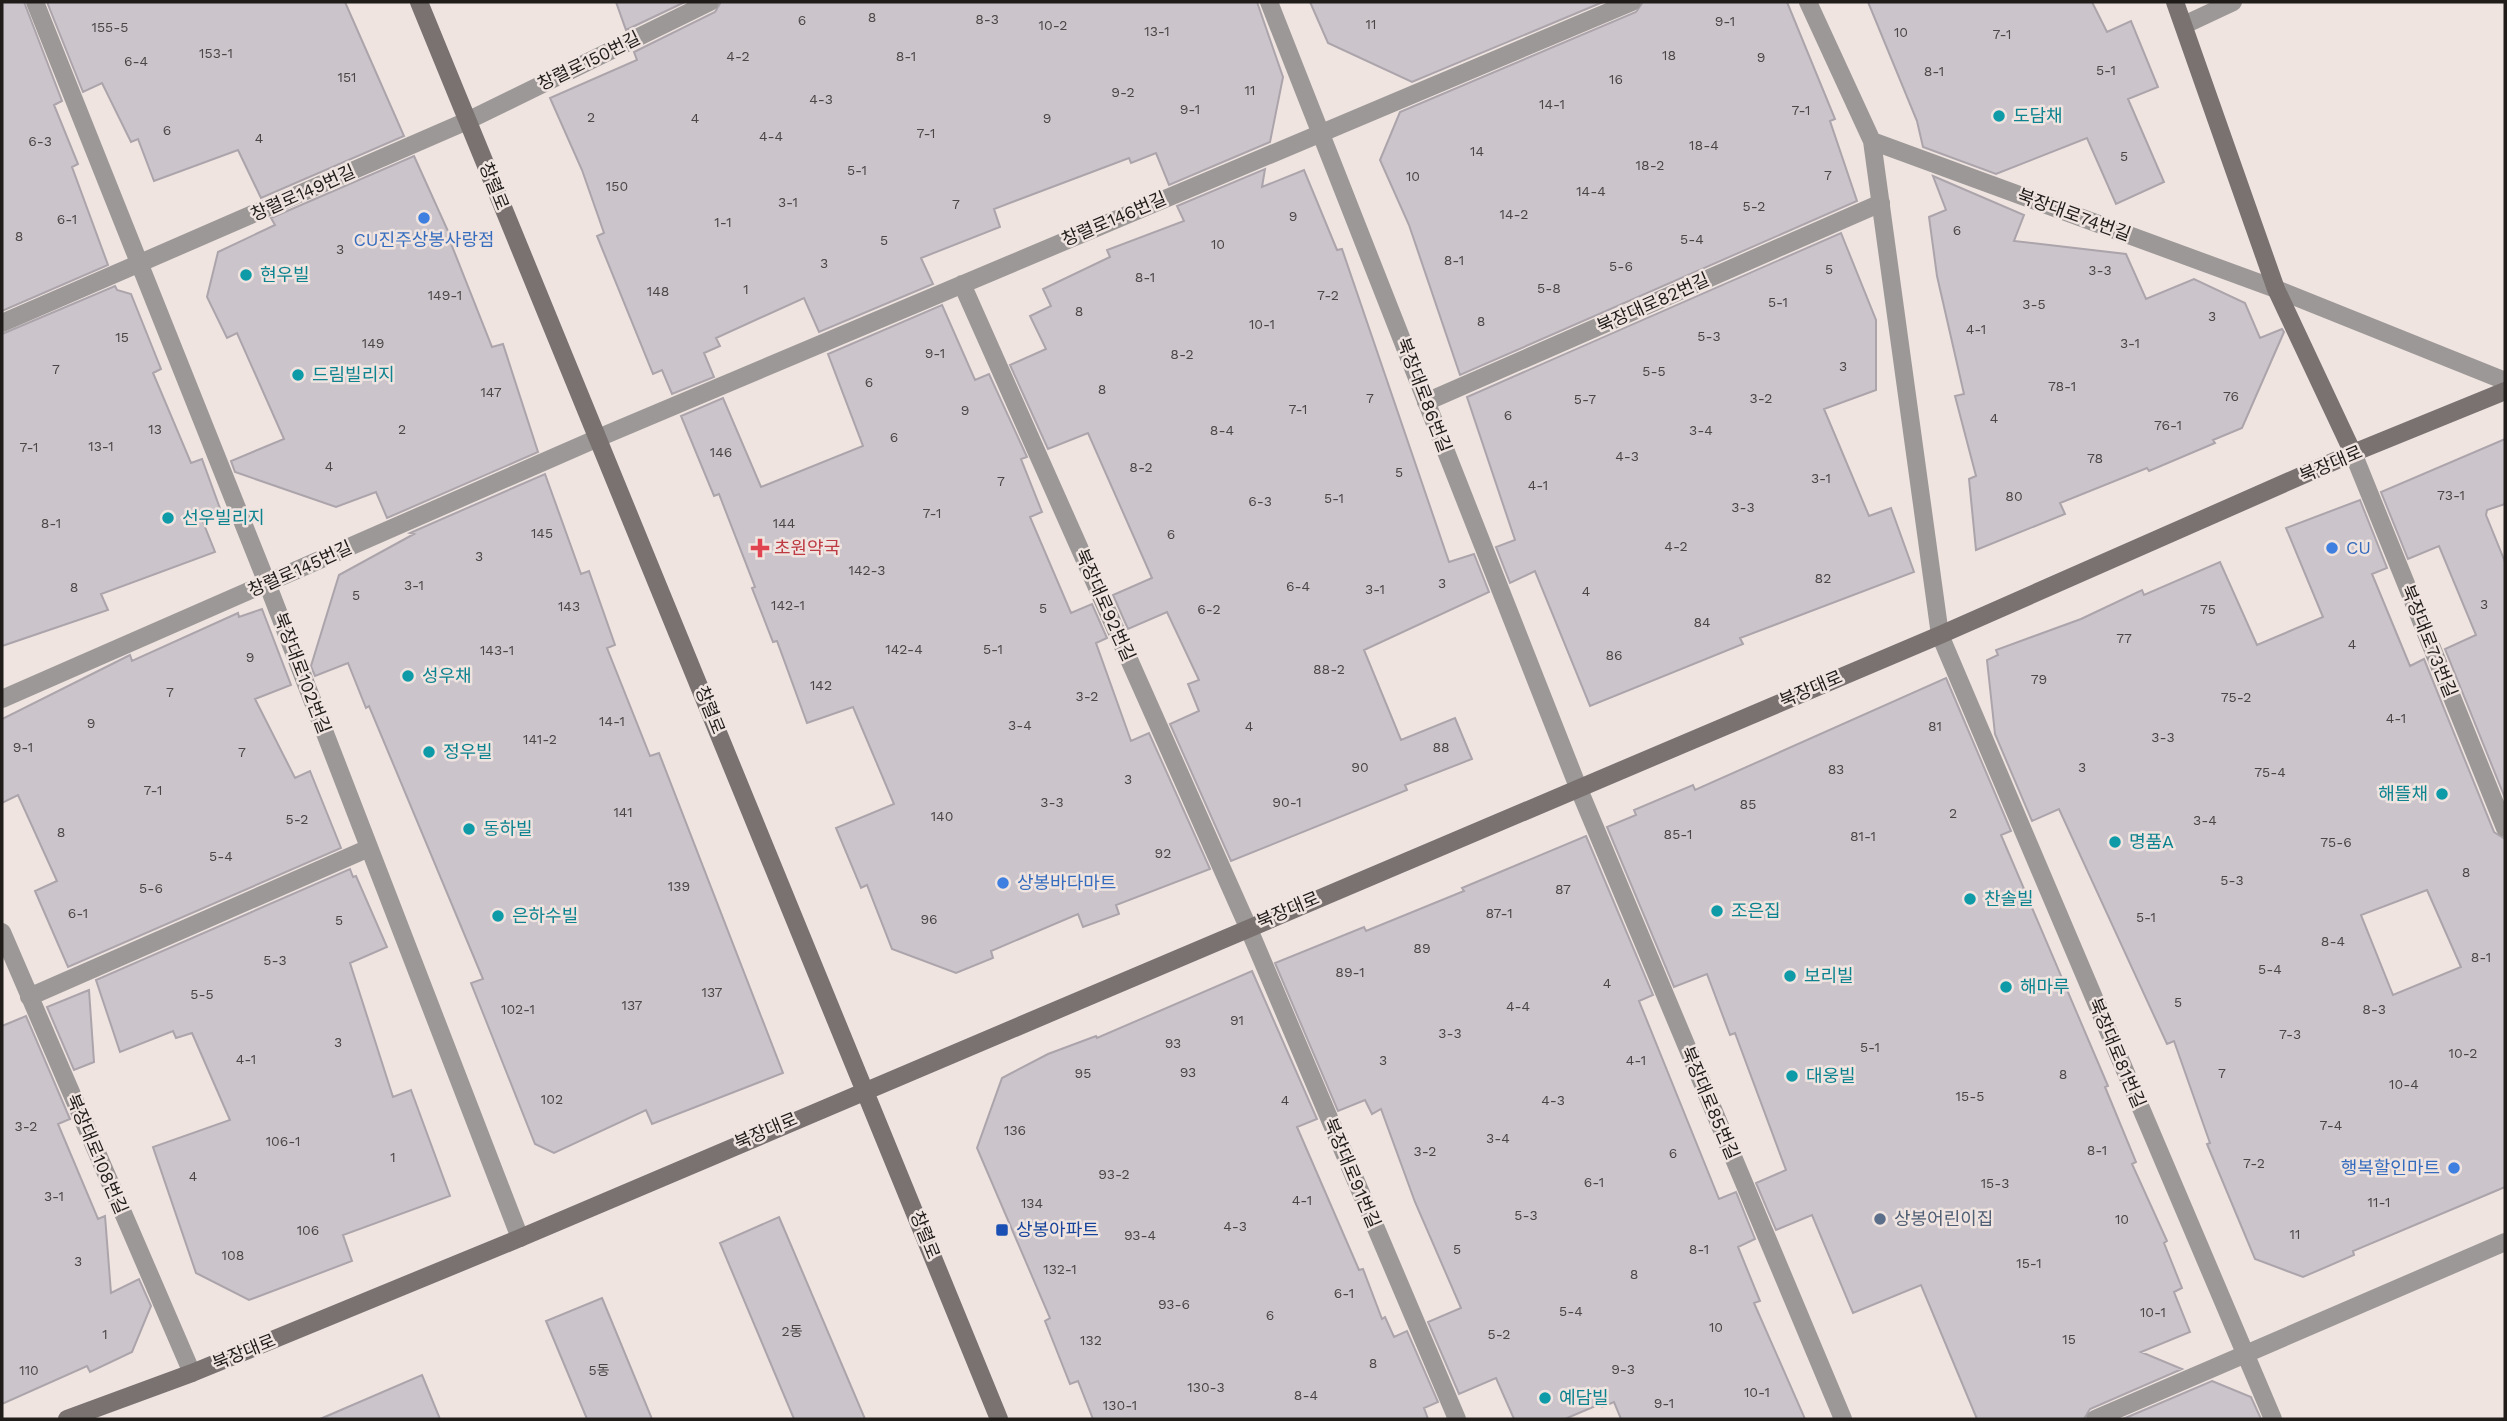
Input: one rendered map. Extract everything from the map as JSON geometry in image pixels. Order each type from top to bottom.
[{"type":"street","points":[[35,2],[138,265]]},
{"type":"street","name":"창렬로","points":[[419,2],[866,1088],[999,1419]]},
{"type":"street","name":"창렬로150번길","points":[[467,121],[710,2]]},
{"type":"street","name":"북장대로86번길","points":[[1269,2],[1322,131],[1578,788]]},
{"type":"street","name":"창렬로146번길","points":[[598,438],[1632,2]]},
{"type":"street","points":[[1808,2],[1872,141],[1940,635]]},
{"type":"street","points":[[2175,2],[2276,289],[2353,453]]},
{"type":"street","points":[[2184,25],[2234,2]]},
{"type":"street","name":"창렬로149번길","points":[[2,323],[467,121]]},
{"type":"street","name":"북장대로74번길","points":[[1872,141],[2276,289],[2505,381]]},
{"type":"street","name":"북장대로82번길","points":[[1426,402],[1881,203]]},
{"type":"street","name":"북장대로102번길","points":[[138,265],[267,583],[520,1238]]},
{"type":"street","name":"북장대로92번길","points":[[962,284],[1248,927]]},
{"type":"street","name":"북장대로","points":[[67,1419],[192,1373],[520,1238],[866,1088],[1940,635],[2353,453],[2505,391]]},
{"type":"street","name":"창렬로145번길","points":[[2,699],[598,438]]},
{"type":"street","name":"북장대로73번길","points":[[2353,453],[2505,828]]},
{"type":"street","name":"북장대로81번길","points":[[1940,635],[2273,1419]]},
{"type":"street","name":"북장대로85번길","points":[[1578,788],[1843,1419]]},
{"type":"street","points":[[29,997],[369,848]]},
{"type":"street","name":"북장대로91번길","points":[[1248,927],[1457,1419]]},
{"type":"street","name":"북장대로108번길","points":[[2,934],[192,1373]]},
{"type":"street","points":[[2095,1419],[2505,1242]]},
{"type":"building","points":[[2,2],[24,2],[62,101],[54,105],[78,164],[72,167],[108,265],[2,311]]},
{"type":"building","points":[[47,2],[345,2],[404,136],[261,198],[238,150],[154,181],[138,139],[131,142],[102,83],[83,92]]},
{"type":"building","points":[[616,2],[685,2],[626,30]]},
{"type":"building","points":[[721,2],[1257,2],[1283,77],[1270,142],[1169,185],[1156,153],[1131,163],[1129,158],[994,209],[1000,227],[921,258],[933,284],[819,332],[804,298],[716,338],[720,346],[704,353],[714,377],[672,394],[662,370],[653,374],[597,236],[604,233],[582,170],[550,98],[637,60],[634,52],[715,12]]},
{"type":"building","points":[[1310,2],[1603,2],[1412,82],[1328,43]]},
{"type":"building","points":[[1643,2],[1787,2],[1835,119],[1830,121],[1857,201],[1460,375],[1409,225],[1380,160],[1400,112],[1636,12]]},
{"type":"building","points":[[1868,2],[2092,2],[2107,32],[2131,21],[2158,87],[2128,99],[2164,182],[2116,204],[2087,138],[1996,174],[1923,147],[1917,121]]},
{"type":"building","points":[[414,156],[452,240],[450,241],[492,347],[503,344],[538,452],[387,518],[376,492],[336,507],[235,472],[231,461],[284,439],[237,333],[227,338],[207,297],[218,252],[275,225],[271,218]]},
{"type":"building","points":[[1265,169],[1262,187],[1304,170],[1337,250],[1342,249],[1449,562],[1474,554],[1489,592],[1364,650],[1401,740],[1455,718],[1472,759],[1405,785],[1407,790],[1231,861],[1170,724],[1199,711],[1188,684],[1199,680],[1167,612],[1128,629],[1113,595],[1152,578],[1088,433],[1048,449],[1010,365],[1046,349],[1030,316],[1051,306],[1043,289],[1110,257],[1107,250],[1184,221],[1177,206]]},
{"type":"building","points":[[1933,176],[2024,215],[2014,241],[2126,254],[2146,299],[2194,279],[2245,303],[2260,338],[2282,329],[2284,332],[2242,428],[2213,440],[2215,443],[2149,471],[2147,468],[2060,503],[2065,514],[1976,550],[1969,479],[1976,476],[1955,396],[1964,394],[1937,276],[1929,217],[1946,210]]},
{"type":"building","points":[[1841,233],[1876,320],[1876,390],[1824,409],[1869,516],[1891,508],[1914,572],[1740,638],[1743,644],[1590,706],[1535,571],[1510,583],[1496,547],[1515,540],[1467,397]]},
{"type":"building","points":[[115,286],[117,290],[131,294],[161,369],[153,373],[191,463],[202,459],[222,514],[203,522],[215,552],[101,594],[108,610],[2,646],[2,334]]},
{"type":"building","points":[[942,305],[975,380],[989,374],[1027,457],[1021,459],[1042,512],[1030,517],[1071,613],[1092,604],[1107,638],[1096,643],[1131,741],[1149,733],[1210,869],[1116,905],[1119,914],[1083,927],[1078,914],[991,951],[993,958],[956,973],[892,949],[867,885],[861,888],[836,828],[894,804],[853,707],[807,723],[777,641],[773,642],[752,588],[755,587],[719,494],[714,496],[681,416],[723,398],[761,487],[863,446],[828,354]]},
{"type":"building","points":[[2505,439],[2505,504],[2487,510],[2486,515],[2505,562],[2505,798],[2445,649],[2476,635],[2439,546],[2408,559],[2381,492]]},
{"type":"building","points":[[545,474],[581,574],[589,571],[615,645],[607,648],[650,756],[659,753],[783,1073],[652,1124],[646,1110],[554,1153],[535,1144],[471,983],[483,979],[369,706],[366,708],[348,663],[315,676],[311,666],[339,575],[414,534],[410,533]]},
{"type":"building","points":[[2360,500],[2387,568],[2372,574],[2410,666],[2424,659],[2494,832],[2505,839],[2505,1187],[2353,1251],[2354,1255],[2303,1277],[2255,1259],[2207,1144],[2210,1143],[2174,1041],[2167,1044],[2059,809],[2032,821],[1995,734],[1987,660],[1998,655],[1996,650],[2081,619],[2142,590],[2144,595],[2220,562],[2257,645],[2323,617],[2286,528]],"holes":[[[2427,890],[2461,967],[2393,995],[2361,915]]]},
{"type":"building","points":[[262,609],[291,685],[255,699],[295,778],[310,771],[341,848],[68,967],[35,891],[57,881],[18,795],[2,803],[2,719],[130,655],[132,661],[238,613],[239,617]]},
{"type":"building","points":[[1946,678],[2011,831],[2001,835],[2108,1086],[2105,1087],[2136,1162],[2132,1164],[2167,1241],[2164,1243],[2182,1288],[2174,1292],[2190,1332],[2141,1352],[2182,1369],[2090,1409],[2084,1419],[1977,1419],[1921,1285],[1853,1313],[1812,1215],[1776,1230],[1756,1183],[1786,1170],[1735,1033],[1730,1035],[1707,974],[1674,987],[1607,827],[1636,815],[1634,810],[1693,785],[1695,790]]},
{"type":"building","points":[[1586,836],[1653,995],[1639,1001],[1719,1199],[1736,1192],[1755,1239],[1738,1247],[1760,1301],[1754,1303],[1805,1419],[1621,1419],[1614,1402],[1602,1407],[1600,1404],[1565,1419],[1514,1419],[1496,1378],[1459,1394],[1428,1322],[1461,1308],[1415,1202],[1381,1109],[1372,1114],[1365,1100],[1338,1111],[1275,963],[1364,927],[1366,931],[1464,891],[1462,888]]},
{"type":"building","points":[[350,869],[353,877],[356,876],[387,947],[350,963],[393,1097],[411,1090],[450,1196],[343,1235],[352,1261],[249,1300],[196,1273],[153,1147],[230,1120],[192,1033],[176,1038],[173,1031],[120,1052],[96,980]]},
{"type":"building","points":[[1252,971],[1317,1119],[1297,1127],[1359,1270],[1363,1269],[1382,1319],[1385,1317],[1394,1337],[1407,1331],[1438,1402],[1424,1408],[1428,1419],[1093,1419],[1078,1381],[1070,1384],[1045,1321],[1050,1318],[977,1148],[1002,1078],[1048,1054],[1096,1036],[1097,1038]]},
{"type":"building","points":[[89,990],[94,1062],[74,1070],[47,1007]]},
{"type":"building","points":[[26,1016],[70,1119],[58,1124],[98,1219],[105,1216],[111,1293],[139,1279],[151,1306],[132,1352],[90,1372],[87,1366],[2,1404],[2,1026]]},
{"type":"building","points":[[779,1217],[865,1419],[794,1419],[720,1243]]},
{"type":"building","points":[[602,1298],[652,1419],[587,1419],[546,1321]]},
{"type":"building","points":[[422,1375],[440,1419],[320,1419]]},
{"type":"building","points":[[2212,1381],[2251,1397],[2261,1419],[2123,1419]]},
{"type":"place","name":"도담채","points":[[1999,116]]},
{"type":"place","name":"CU진주상봉사랑점","points":[[424,218]]},
{"type":"place","name":"현우빌","points":[[246,275]]},
{"type":"place","name":"드림빌리지","points":[[298,375]]},
{"type":"place","name":"선우빌리지","points":[[168,518]]},
{"type":"place","name":"초원약국","points":[[760,548]]},
{"type":"place","name":"CU","points":[[2332,548]]},
{"type":"place","name":"성우채","points":[[408,676]]},
{"type":"place","name":"정우빌","points":[[429,752]]},
{"type":"place","name":"해뜰채","points":[[2442,794]]},
{"type":"place","name":"동하빌","points":[[469,829]]},
{"type":"place","name":"명품A","points":[[2115,842]]},
{"type":"place","name":"상봉바다마트","points":[[1003,883]]},
{"type":"place","name":"찬솔빌","points":[[1970,899]]},
{"type":"place","name":"조은집","points":[[1717,911]]},
{"type":"place","name":"은하수빌","points":[[498,916]]},
{"type":"place","name":"보리빌","points":[[1790,976]]},
{"type":"place","name":"해마루","points":[[2006,987]]},
{"type":"place","name":"대웅빌","points":[[1792,1076]]},
{"type":"place","name":"행복할인마트","points":[[2454,1168]]},
{"type":"place","name":"상봉어린이집","points":[[1880,1219]]},
{"type":"place","name":"상봉아파트","points":[[1002,1230]]},
{"type":"place","name":"예담빌","points":[[1545,1398]]}]
